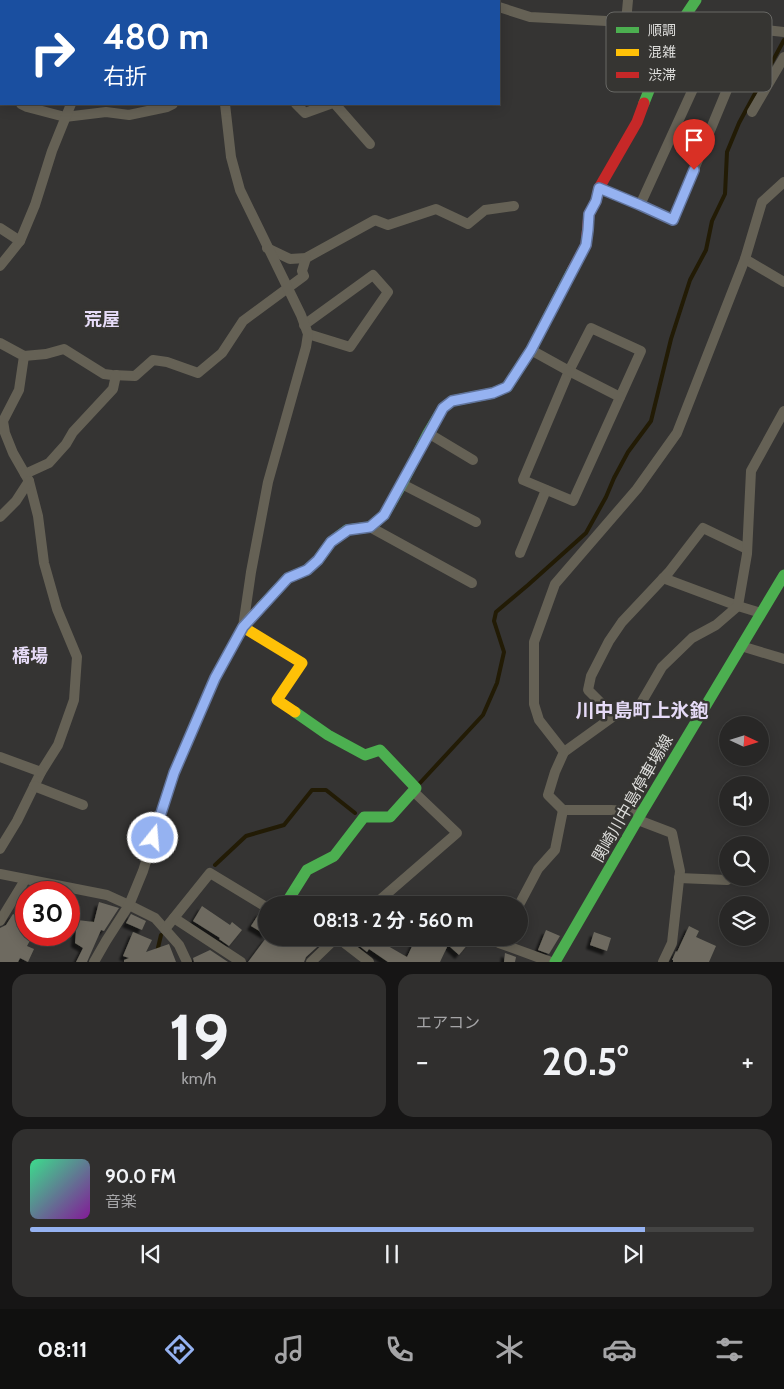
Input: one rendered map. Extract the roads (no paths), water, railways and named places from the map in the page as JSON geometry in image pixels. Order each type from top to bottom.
[{"type":"street","points":[[687,12],[696,0]]},
{"type":"street","points":[[500,7],[530,17],[606,21]]},
{"type":"street","points":[[772,78],[784,57]]},
{"type":"street","points":[[94,962],[129,905],[143,871],[174,773],[215,678],[243,627],[288,578],[307,570],[318,560],[331,542],[348,530],[370,527],[384,515],[443,408],[452,401],[493,393],[507,387],[531,350],[586,245],[589,214],[596,201],[599,188],[636,122],[648,92]]},
{"type":"street","points":[[640,205],[692,92]]},
{"type":"street","points":[[599,188],[673,220],[726,92]]},
{"type":"street","points":[[752,112],[764,92]]},
{"type":"street","points":[[23,105],[65,117],[106,112],[129,115],[171,105]]},
{"type":"street","points":[[0,266],[20,241],[35,205],[52,152],[71,105]]},
{"type":"street","points":[[225,105],[231,157],[240,190],[306,329],[306,347],[268,482],[243,627]]},
{"type":"street","points":[[297,105],[305,113],[327,105]]},
{"type":"street","points":[[336,105],[370,144]]},
{"type":"street","points":[[564,752],[540,720],[534,704],[534,642],[555,584],[637,489],[676,433],[745,259],[762,202],[784,182]]},
{"type":"street","points":[[267,248],[290,259],[306,258],[374,220],[388,225],[436,209],[468,224],[485,210],[514,206]]},
{"type":"street","points":[[0,228],[20,241]]},
{"type":"street","points":[[1,345],[24,356],[46,354],[64,349],[104,374],[135,376],[153,360],[167,362],[198,373],[222,353],[243,321],[304,276],[302,271],[306,258]]},
{"type":"street","points":[[745,259],[784,282]]},
{"type":"street","points":[[373,275],[388,292],[350,347],[306,329],[373,275]]},
{"type":"street","points":[[592,328],[641,351],[573,501],[524,480],[569,371],[592,328]]},
{"type":"street","points":[[531,350],[620,397]]},
{"type":"street","points":[[0,849],[17,821],[41,772],[58,745],[74,700],[77,657],[58,609],[44,563],[38,516],[27,478],[13,453],[5,433],[3,421],[19,390],[24,356]]},
{"type":"street","points":[[0,517],[16,501],[27,478],[49,463],[66,444],[73,432],[113,388],[116,375]]},
{"type":"street","points":[[663,962],[672,943],[680,871],[672,833],[640,816],[611,810],[563,810],[548,795],[564,752],[612,717],[637,710],[662,667],[692,638],[716,625],[738,606],[748,549],[751,471],[784,411]]},
{"type":"street","points":[[428,433],[473,460]]},
{"type":"street","points":[[402,484],[476,522]]},
{"type":"street","points":[[520,553],[546,490]]},
{"type":"street","points":[[370,527],[472,583]]},
{"type":"street","points":[[612,717],[588,690],[592,676],[609,641],[622,622],[663,578],[702,528],[748,549]]},
{"type":"street","name":"関崎川中島停車場線","points":[[555,962],[784,575]]},
{"type":"street","points":[[663,578],[761,613]]},
{"type":"street","points":[[243,627],[302,663],[277,700],[328,735],[365,755],[380,750],[416,788],[390,817],[364,817],[334,856],[307,870],[291,896]]},
{"type":"street","points":[[741,646],[784,659]]},
{"type":"street","points":[[0,757],[41,772]]},
{"type":"street","points":[[34,786],[83,805]]},
{"type":"street","points":[[384,896],[457,833],[413,791]]},
{"type":"street","points":[[524,896],[538,869],[555,850],[563,810]]},
{"type":"street","points":[[165,929],[210,873],[258,902]]},
{"type":"street","points":[[0,874],[106,895],[129,905],[155,918],[179,945],[187,962]]},
{"type":"street","points":[[679,878],[719,880]]},
{"type":"street","points":[[0,921],[25,880]]},
{"type":"street","points":[[174,918],[241,962]]},
{"type":"street","points":[[310,962],[328,946]]},
{"type":"street","points":[[348,946],[369,962]]},
{"type":"street","points":[[507,946],[551,962]]},
{"type":"waterway","points":[[772,62],[784,40]]},
{"type":"waterway","points":[[420,783],[483,715],[497,683],[504,652],[494,621],[496,612],[586,533],[628,452],[651,421],[671,339],[690,280],[706,250],[712,221],[725,194],[727,152],[739,123],[756,92]]},
{"type":"waterway","points":[[215,865],[246,836],[284,825],[312,790],[326,790],[355,813]]},
{"type":"waterway","points":[[157,952],[161,935]]},
{"type":"district","name":"荒屋","points":[[102,320]]},
{"type":"district","name":"橋場","points":[[30,656]]},
{"type":"district","name":"川中島町上氷鉋","points":[[642,710]]}]
